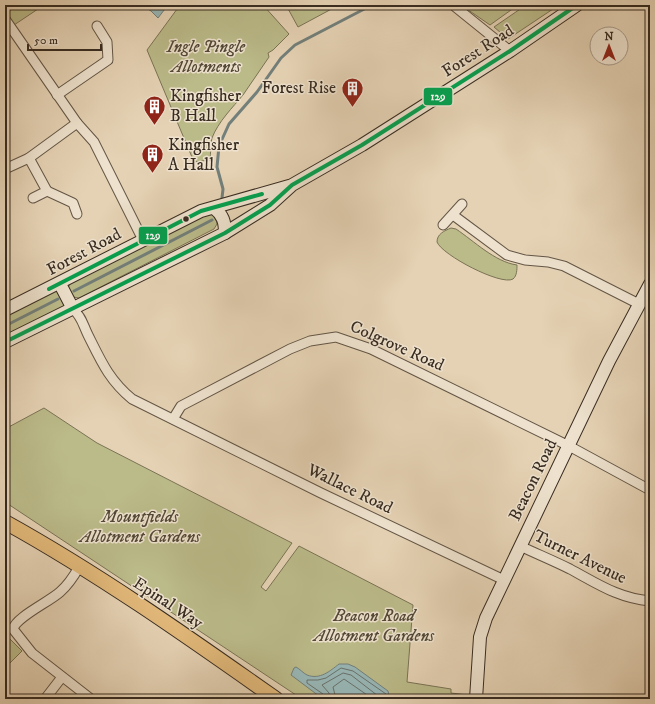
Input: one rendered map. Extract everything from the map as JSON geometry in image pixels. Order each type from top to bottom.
[{"type":"main road","name":"Forest Road","points":[[5,342],[226,233],[270,205],[292,185],[362,145],[510,51],[577,5]]},
{"type":"main road","name":"Forest Road","points":[[5,310],[60,284],[142,240],[201,212],[292,185]]},
{"type":"main road","points":[[214,208],[221,213],[225,224],[226,233]]},
{"type":"main road","points":[[60,284],[73,309]]},
{"type":"main road","name":"Beacon Road","points":[[476,699],[482,628],[608,361],[650,284]]},
{"type":"main road","name":"Epinal Way","points":[[5,512],[39,541]]},
{"type":"main road","name":"Epinal Way","points":[[5,522],[39,541],[79,567],[213,655],[276,699]]},
{"type":"street","points":[[453,5],[510,51]]},
{"type":"street","points":[[5,19],[77,123],[94,142],[142,240]]},
{"type":"street","points":[[57,95],[108,60],[108,42],[97,26]]},
{"type":"street","points":[[5,170],[29,158],[77,123]]},
{"type":"street","points":[[29,158],[48,191],[73,204],[77,214]]},
{"type":"street","points":[[33,198],[48,191]]},
{"type":"street","points":[[443,225],[462,204]]},
{"type":"street","points":[[453,215],[507,255],[525,260],[548,262],[564,266],[639,304]]},
{"type":"street","name":"Wallace Road","points":[[73,309],[76,319],[85,329],[106,372],[121,390],[132,398],[172,419],[504,580]]},
{"type":"street","name":"Colgrove Road","points":[[172,419],[181,406],[290,349],[310,341],[336,337],[371,349],[569,446],[650,490]]},
{"type":"street","name":"Turner Avenue","points":[[520,546],[570,569],[611,592],[626,598],[650,601]]},
{"type":"street","points":[[79,567],[62,590],[50,601],[18,621],[9,624],[32,653],[91,699]]},
{"type":"street","points":[[44,699],[62,677]]},
{"type":"green space","points":[[18,5],[44,5],[5,31],[5,14]]},
{"type":"green space","name":"Ingle Pingle Allotments","points":[[180,5],[263,5],[289,34],[268,53],[269,57],[243,95],[218,126],[211,140],[210,160],[194,162],[147,50]]},
{"type":"green space","points":[[286,5],[339,5],[298,27]]},
{"type":"green space","points":[[467,5],[518,5],[490,25],[464,7]]},
{"type":"green space","points":[[526,5],[559,5],[508,39],[494,27]]},
{"type":"green space","points":[[204,214],[215,214],[217,224],[214,229],[79,298],[73,297],[68,288],[71,282]]},
{"type":"green space","points":[[451,228],[456,229],[501,260],[517,265],[514,278],[506,280],[485,274],[460,261],[441,248],[437,242],[437,239],[443,232]]},
{"type":"green space","points":[[55,289],[59,290],[65,306],[5,338],[5,315]]},
{"type":"green space","points":[[44,408],[97,443],[292,543],[261,587],[266,591],[299,546],[413,605],[407,682],[451,689],[451,693],[468,695],[467,699],[302,699],[5,502],[5,429]]},
{"type":"green space","points":[[7,636],[22,651],[5,668],[5,638]]},
{"type":"water","points":[[141,5],[168,5],[158,18],[151,11]]},
{"type":"water","points":[[339,664],[348,664],[355,667],[388,691],[390,699],[323,699],[291,675],[296,667],[307,675],[320,676]]},
{"type":"waterway","points":[[222,198],[223,189],[217,167],[219,146],[229,124],[257,92],[281,58],[295,45],[372,5]]},
{"type":"waterway","points":[[74,291],[212,220]]},
{"type":"waterway","points":[[5,326],[58,299]]},
{"type":"transit line","name":"129","points":[[5,342],[225,233],[270,205],[292,185],[362,145],[510,51],[577,5]]},
{"type":"transit line","name":"129","points":[[49,289],[201,211],[262,194]]},
{"type":"place","name":"Forest Rise","points":[[352,108]]},
{"type":"place","name":"Kingfisher B Hall","points":[[154,126]]},
{"type":"place","name":"Kingfisher A Hall","points":[[152,174]]},
{"type":"park label","name":"Mountfields Allotment Gardens","points":[[140,527]]},
{"type":"park label","name":"Beacon Road Allotment Gardens","points":[[374,626]]}]
